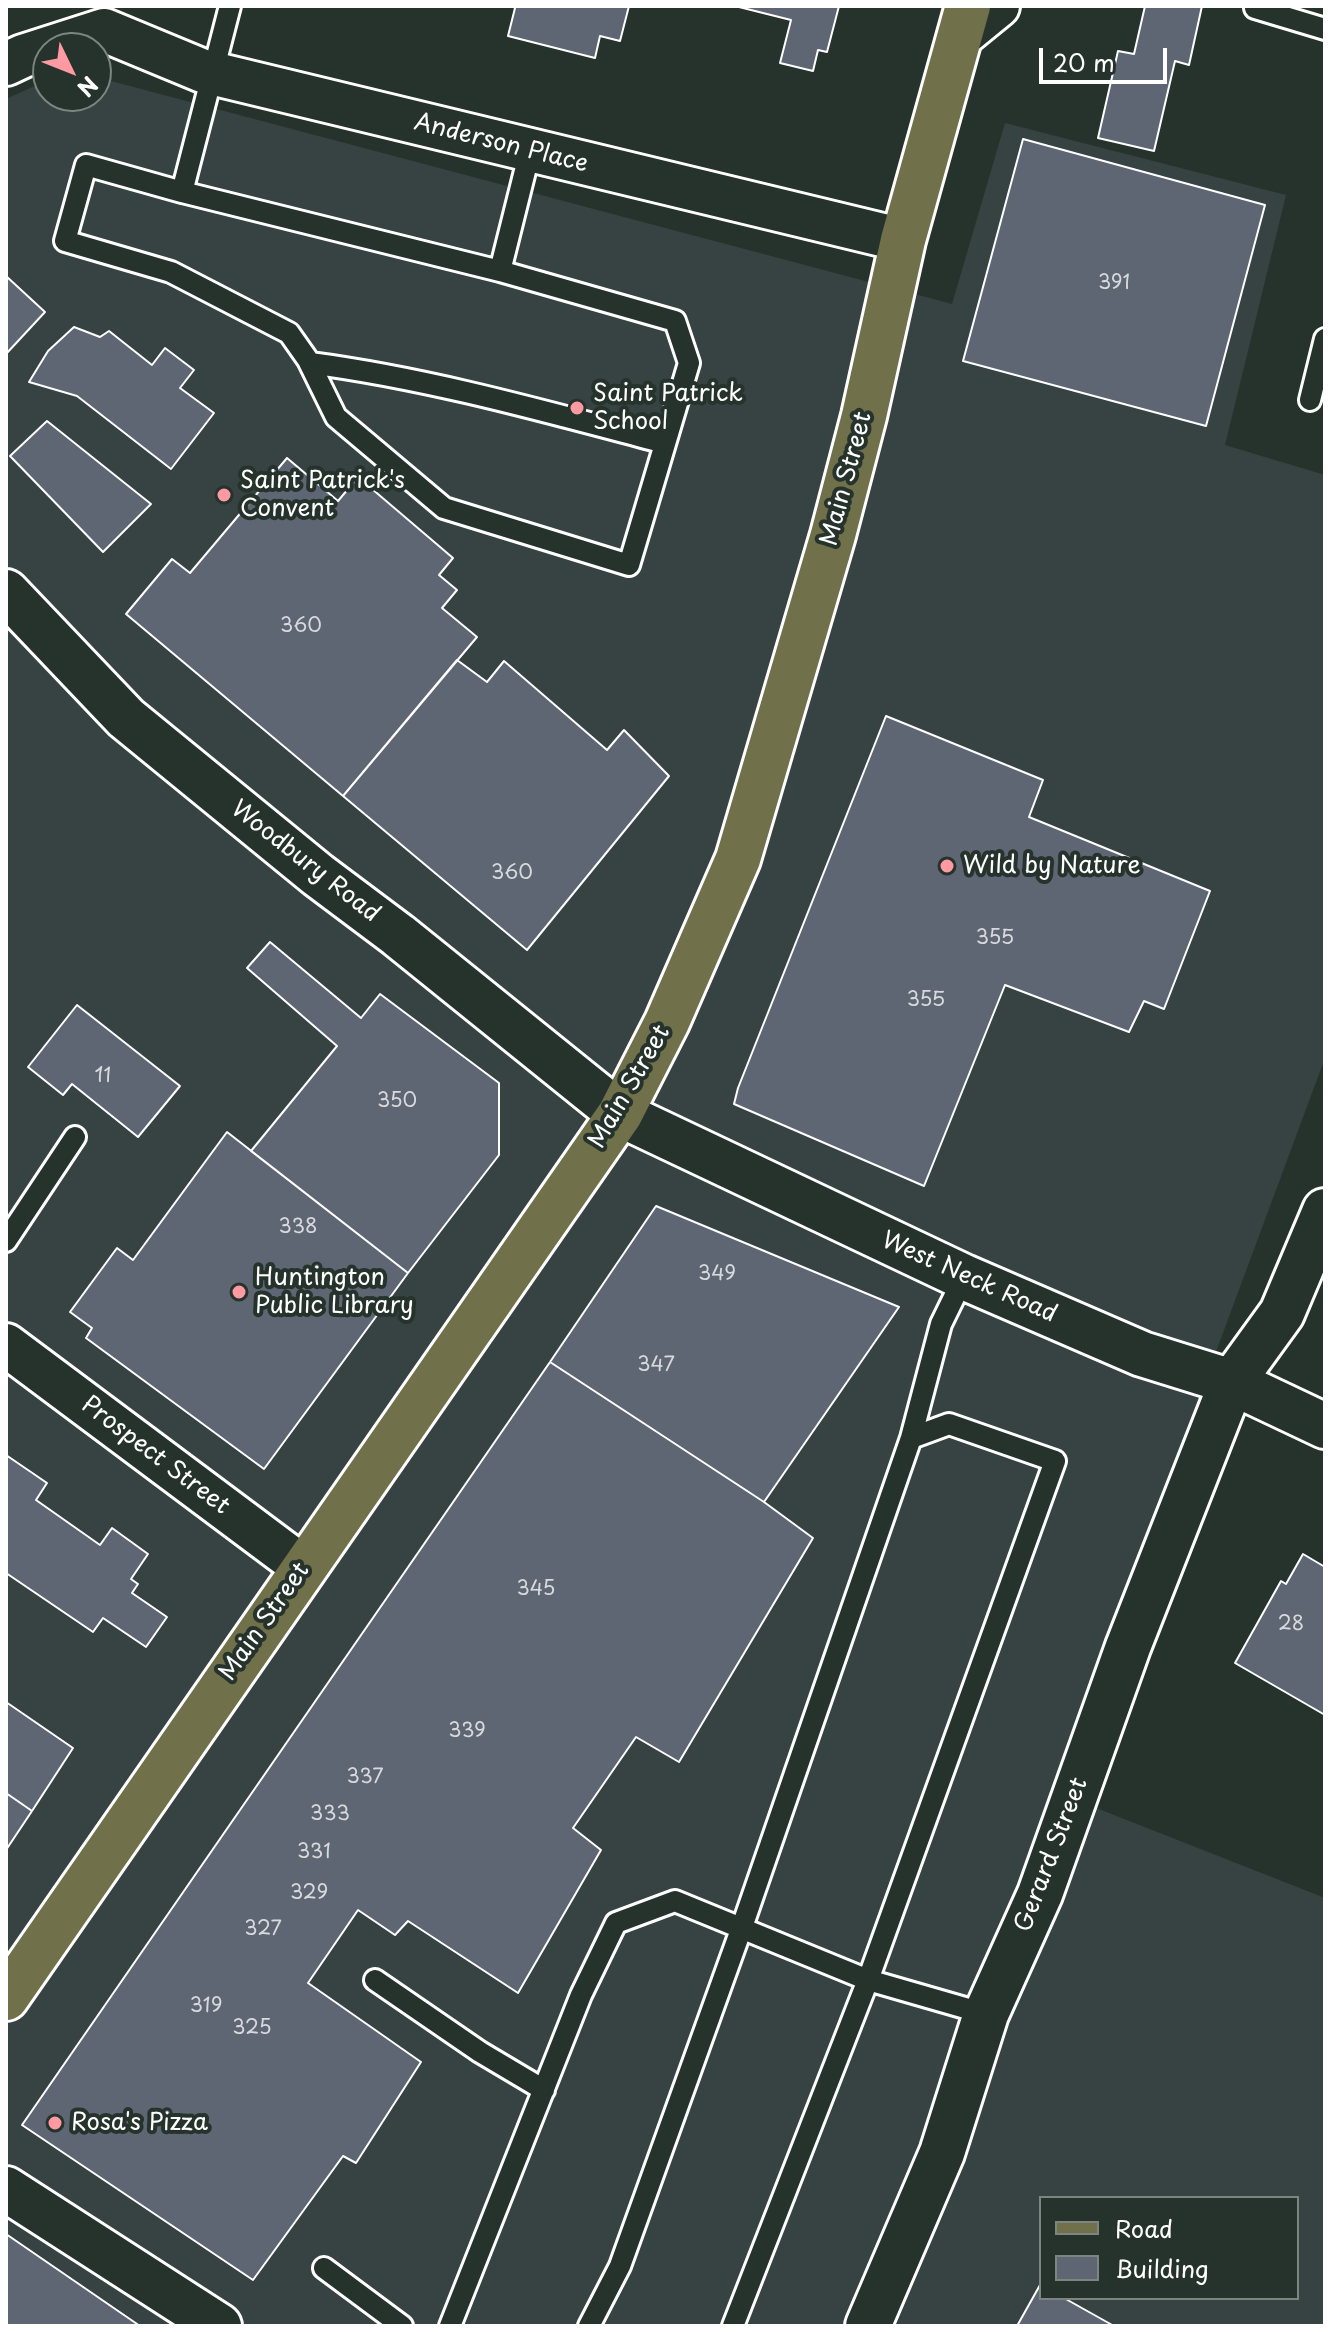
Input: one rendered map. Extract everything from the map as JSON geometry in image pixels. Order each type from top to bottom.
[{"type":"main road","name":"Main Street","points":[[6,1998],[620,1114],[667,1022],[738,859],[833,535],[864,416],[903,240],[964,22]]},
{"type":"street","name":"Main Street","points":[[964,22],[998,6]]},
{"type":"street","name":"Anderson Place","points":[[107,18],[212,74],[903,240]]},
{"type":"street","points":[[6,64],[107,18]]},
{"type":"street","name":"Woodbury Road","points":[[6,592],[126,718],[318,875],[398,935],[620,1114]]},
{"type":"street","name":"West Neck Road","points":[[620,1114],[964,1277],[1142,1354],[1232,1382],[1325,1426]]},
{"type":"street","name":"Gerard Street","points":[[868,2326],[942,2153],[986,2014],[1040,1894],[1128,1647],[1232,1382],[1282,1313],[1325,1211]]},
{"type":"street","name":"Prospect Street","points":[[6,1345],[303,1567]]},
{"type":"street","points":[[6,2189],[219,2326]]},
{"type":"lane","points":[[182,192],[230,6]]},
{"type":"lane","points":[[1255,8],[1325,29]]},
{"type":"lane","points":[[500,271],[530,151]]},
{"type":"lane","points":[[86,165],[182,192],[500,271],[675,321],[689,363],[629,565],[444,508],[336,417],[310,363],[289,333],[171,272],[65,241],[86,165]]},
{"type":"lane","points":[[1310,400],[1325,339]]},
{"type":"lane","points":[[310,363],[463,390],[665,443]]},
{"type":"lane","points":[[6,1241],[75,1137]]},
{"type":"lane","points":[[589,2326],[620,2266],[742,1927],[911,1438],[941,1324],[964,1277]]},
{"type":"lane","points":[[733,2326],[868,1980],[1055,1461],[949,1424],[911,1438]]},
{"type":"lane","points":[[450,2326],[581,1995],[616,1923],[675,1901],[868,1980],[986,2014]]},
{"type":"lane","points":[[375,1980],[480,2052],[544,2090]]},
{"type":"lane","points":[[324,2268],[402,2326]]},
{"type":"shaded area","points":[[112,81],[952,304],[1005,123],[1286,195],[1225,445],[1325,475],[1325,1058],[1053,1791],[1325,1898],[1325,2326],[6,2326],[6,99],[32,87],[32,112],[112,112]]},
{"type":"building","points":[[512,6],[629,6],[620,41],[600,36],[595,58],[508,36],[515,8]]},
{"type":"building","points":[[735,6],[839,6],[827,52],[818,50],[813,71],[780,63],[791,20]]},
{"type":"building","points":[[1145,6],[1202,6],[1189,65],[1175,61],[1154,151],[1098,138],[1118,51],[1134,54]]},
{"type":"building","points":[[1023,139],[1265,205],[1206,426],[963,361]]},
{"type":"building","points":[[6,276],[45,312],[6,354]]},
{"type":"building","points":[[74,327],[100,337],[109,331],[152,365],[165,348],[194,370],[180,388],[214,413],[171,469],[77,396],[29,382],[48,351]]},
{"type":"building","points":[[47,421],[151,504],[103,552],[10,456]]},
{"type":"building","points":[[287,458],[338,501],[358,477],[453,558],[439,575],[457,590],[442,608],[477,637],[343,796],[126,614],[172,559],[190,573]]},
{"type":"building","points":[[457,660],[487,682],[504,661],[607,750],[624,730],[669,776],[527,950],[343,796]]},
{"type":"building","points":[[886,716],[1043,780],[1029,817],[1210,891],[1164,1009],[1144,1001],[1129,1032],[1005,985],[924,1186],[734,1104]]},
{"type":"building","points":[[270,942],[361,1018],[380,994],[499,1083],[499,1155],[408,1273],[251,1151],[337,1046],[247,968]]},
{"type":"building","points":[[77,1005],[180,1086],[138,1137],[72,1084],[63,1095],[28,1067]]},
{"type":"building","name":"Huntington Public Library","points":[[227,1132],[408,1273],[264,1469],[86,1338],[92,1328],[70,1312],[117,1248],[133,1260]]},
{"type":"building","points":[[656,1206],[899,1307],[764,1502],[550,1362]]},
{"type":"building","points":[[550,1362],[764,1502],[813,1538],[679,1762],[636,1737],[573,1828],[601,1850],[518,1993],[408,1921],[395,1935],[358,1910],[308,1983],[421,2062],[356,2163],[343,2156],[253,2280],[22,2125]]},
{"type":"building","points":[[6,1455],[47,1483],[36,1500],[100,1545],[112,1528],[148,1554],[131,1579],[138,1584],[132,1593],[167,1617],[146,1647],[103,1618],[93,1632],[6,1573]]},
{"type":"building","points":[[1303,1554],[1325,1567],[1325,1715],[1235,1663],[1281,1581],[1286,1584]]},
{"type":"building","points":[[6,1702],[73,1748],[32,1811],[6,1793]]},
{"type":"building","points":[[6,1793],[32,1811],[6,1850]]},
{"type":"building","points":[[6,2234],[140,2326],[6,2326]]},
{"type":"building","points":[[1039,2287],[1039,2300],[1068,2300],[1114,2326],[1017,2326]]},
{"type":"place","name":"Saint Patrick School","points":[[577,408]]},
{"type":"place","name":"Saint Patrick's Convent","points":[[224,495]]},
{"type":"place","name":"Wild by Nature","points":[[947,866]]},
{"type":"place","name":"Huntington Public Library","points":[[239,1292]]},
{"type":"place","name":"Rosa's Pizza","points":[[55,2123]]}]
